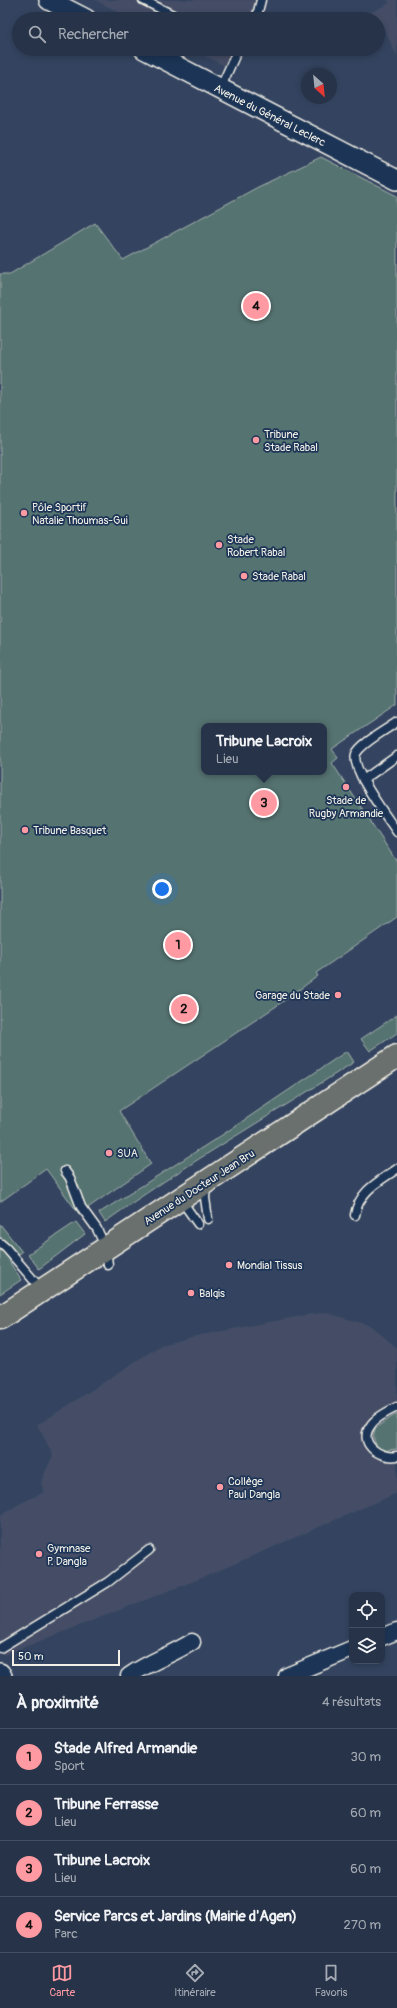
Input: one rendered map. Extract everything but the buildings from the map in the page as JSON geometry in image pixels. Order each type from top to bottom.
[{"type":"main road","name":"Avenue du Docteur Jean Bru","points":[[0,1318],[42,1291],[107,1257],[181,1199],[397,1056]]},
{"type":"street","points":[[49,0],[72,12]]},
{"type":"street","name":"Avenue du Général Leclerc","points":[[158,56],[397,180]]},
{"type":"street","points":[[385,1636],[397,1631]]},
{"type":"street","points":[[129,1676],[144,1666],[174,1654],[192,1642]]},
{"type":"street","points":[[287,1676],[349,1650]]},
{"type":"street","points":[[0,1672],[2,1676]]},
{"type":"lane","points":[[143,0],[167,12]]},
{"type":"lane","points":[[258,12],[261,0]]},
{"type":"lane","points":[[220,88],[235,56]]},
{"type":"lane","points":[[397,722],[356,753],[355,765],[397,832]]},
{"type":"lane","points":[[363,780],[397,756]]},
{"type":"lane","points":[[355,1215],[361,1197],[397,1169]]},
{"type":"lane","points":[[65,1171],[70,1178],[81,1206],[97,1229],[107,1257]]},
{"type":"lane","points":[[207,1182],[205,1198],[208,1219]]},
{"type":"lane","points":[[181,1199],[198,1224]]},
{"type":"lane","points":[[0,1243],[6,1248],[42,1291]]},
{"type":"lane","points":[[397,1407],[371,1423],[367,1432],[367,1441],[372,1450],[380,1455],[397,1456]]},
{"type":"lane","points":[[0,1648],[108,1582],[149,1550]]},
{"type":"shaded area","points":[[95,0],[267,0],[260,12],[118,12]]},
{"type":"shaded area","points":[[387,0],[397,0],[397,57],[385,30],[385,12],[371,12],[390,3]]},
{"type":"shaded area","points":[[206,56],[234,56],[227,67]]},
{"type":"shaded area","name":"Collège Paul Dangla","points":[[327,1313],[371,1326],[397,1348],[397,1493],[204,1577],[4,1655],[0,1647],[0,1516],[19,1504],[44,1492],[41,1482],[53,1455],[37,1424],[44,1421],[161,1345],[196,1336],[312,1314]]},
{"type":"green space","points":[[321,157],[397,196],[397,705],[332,749],[338,758],[332,763],[397,862],[397,917],[316,973],[318,976],[275,1007],[119,1111],[151,1164],[79,1214],[46,1169],[0,1202],[0,274],[10,274],[95,223],[123,260],[258,187]]},
{"type":"green space","points":[[397,1015],[397,1033],[370,1051],[361,1039]]},
{"type":"green space","points":[[347,1051],[354,1062],[197,1160],[105,1222],[99,1213],[222,1135]]},
{"type":"green space","points":[[76,1222],[85,1234],[39,1269],[28,1254]]},
{"type":"green space","points":[[0,1224],[22,1252],[9,1261],[21,1280],[0,1294]]},
{"type":"green space","points":[[397,1414],[397,1449],[380,1451],[374,1438],[374,1433],[380,1425]]},
{"type":"place","name":"Service Parcs et Jardins (Mairie d'Agen)","points":[[256,306]]},
{"type":"place","name":"Tribune Stade Rabal","points":[[256,440]]},
{"type":"place","name":"Pôle Sportif Natalie Thoumas-Gui","points":[[24,513]]},
{"type":"place","name":"Stade Robert Rabal","points":[[219,545]]},
{"type":"place","name":"Stade Rabal","points":[[244,576]]},
{"type":"place","name":"Stade de Rugby Armandie","points":[[346,787]]},
{"type":"place","name":"Tribune Lacroix","points":[[264,803]]},
{"type":"place","name":"Tribune Basquet","points":[[25,830]]},
{"type":"place","name":"Stade Alfred Armandie","points":[[178,945]]},
{"type":"place","name":"Garage du Stade","points":[[338,995]]},
{"type":"place","name":"Tribune Ferrasse","points":[[184,1009]]},
{"type":"place","name":"SUA","points":[[109,1153]]},
{"type":"place","name":"Mondial Tissus","points":[[229,1265]]},
{"type":"place","name":"Balqis","points":[[191,1293]]},
{"type":"place","name":"Collège Paul Dangla","points":[[220,1487]]},
{"type":"place","name":"Gymnase P. Dangla","points":[[39,1554]]}]
